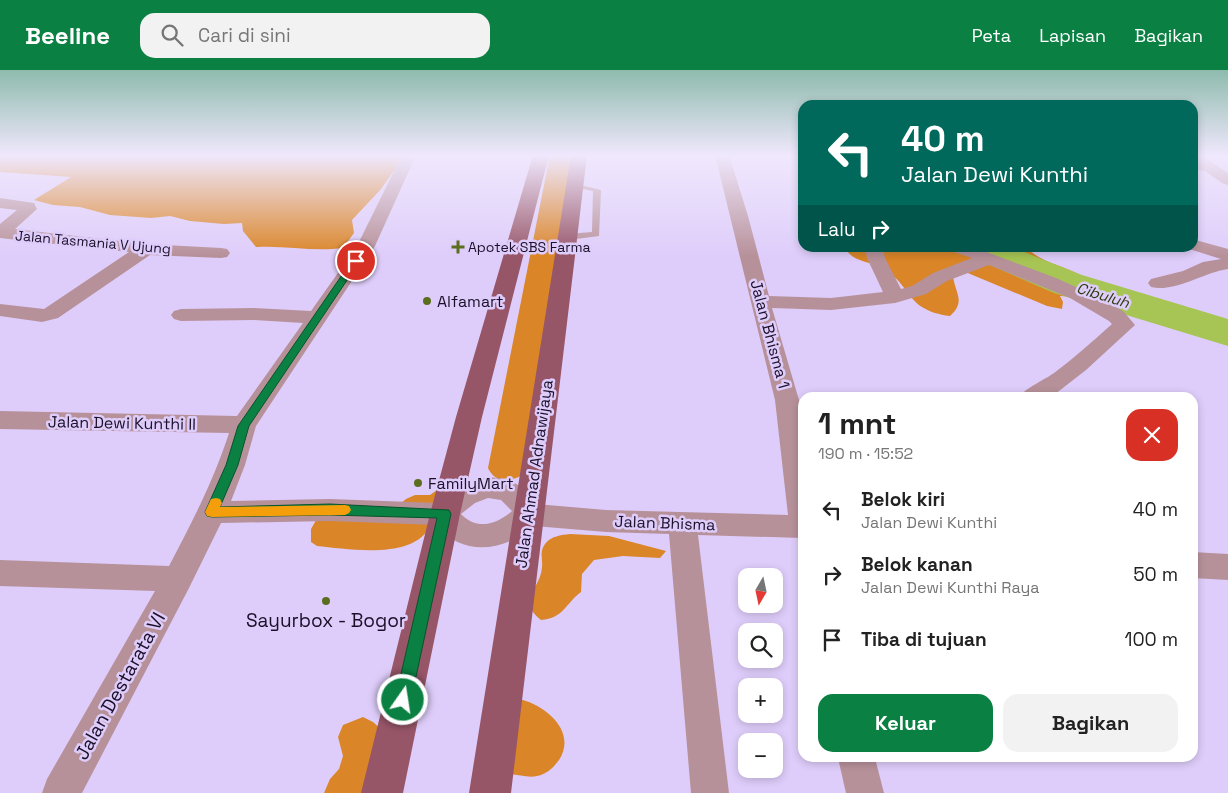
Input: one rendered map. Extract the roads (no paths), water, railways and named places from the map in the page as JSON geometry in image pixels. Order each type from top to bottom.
[{"type":"main road","points":[[382,793],[445,514],[532,189]]},
{"type":"main road","name":"Jalan Ahmad Adnawijaya","points":[[490,793],[575,189]]},
{"type":"street","name":"Jalan Destarata VI","points":[[61,793],[178,579],[212,512],[232,465],[244,426],[366,246],[393,189]]},
{"type":"street","name":"Jalan Bhisma 1","points":[[732,189],[760,302],[795,400],[798,450]]},
{"type":"street","name":"Jalan Tasmania V Ujung","points":[[0,203],[28,207],[29,209],[4,229],[3,233],[146,249],[221,253]]},
{"type":"street","points":[[1198,246],[1228,256]]},
{"type":"street","points":[[0,310],[42,316],[51,314],[146,249]]},
{"type":"street","points":[[875,252],[895,297]]},
{"type":"street","points":[[972,252],[1085,298],[1123,321],[1124,325],[1107,340],[1058,380],[1039,392]]},
{"type":"street","points":[[760,302],[831,304],[895,297],[919,290],[940,276],[990,258]]},
{"type":"street","points":[[1158,283],[1190,275],[1210,266],[1228,263]]},
{"type":"street","points":[[181,316],[254,314],[316,318]]},
{"type":"street","name":"Jalan Dewi Kunthi II","points":[[0,420],[244,426]]},
{"type":"street","points":[[482,488],[499,488],[512,493],[523,502],[528,514],[516,526],[500,534],[482,537],[465,534],[452,526],[445,514],[454,502],[467,492],[482,488]]},
{"type":"street","points":[[212,512],[330,510],[445,514]]},
{"type":"street","name":"Jalan Bhisma","points":[[528,514],[606,521],[798,527]]},
{"type":"street","points":[[682,524],[710,793]]},
{"type":"street","points":[[1198,565],[1228,567]]},
{"type":"street","points":[[0,573],[178,579]]},
{"type":"street","points":[[858,762],[865,793]]},
{"type":"waterway","name":"Cibuluh","points":[[992,252],[1068,284],[1228,333]]},
{"type":"place","name":"Apotek SBS Farma","points":[[458,247]]},
{"type":"place","name":"Alfamart","points":[[427,301]]},
{"type":"place","name":"FamilyMart","points":[[418,483]]},
{"type":"place","name":"Sayurbox - Bogor","points":[[326,601]]}]
